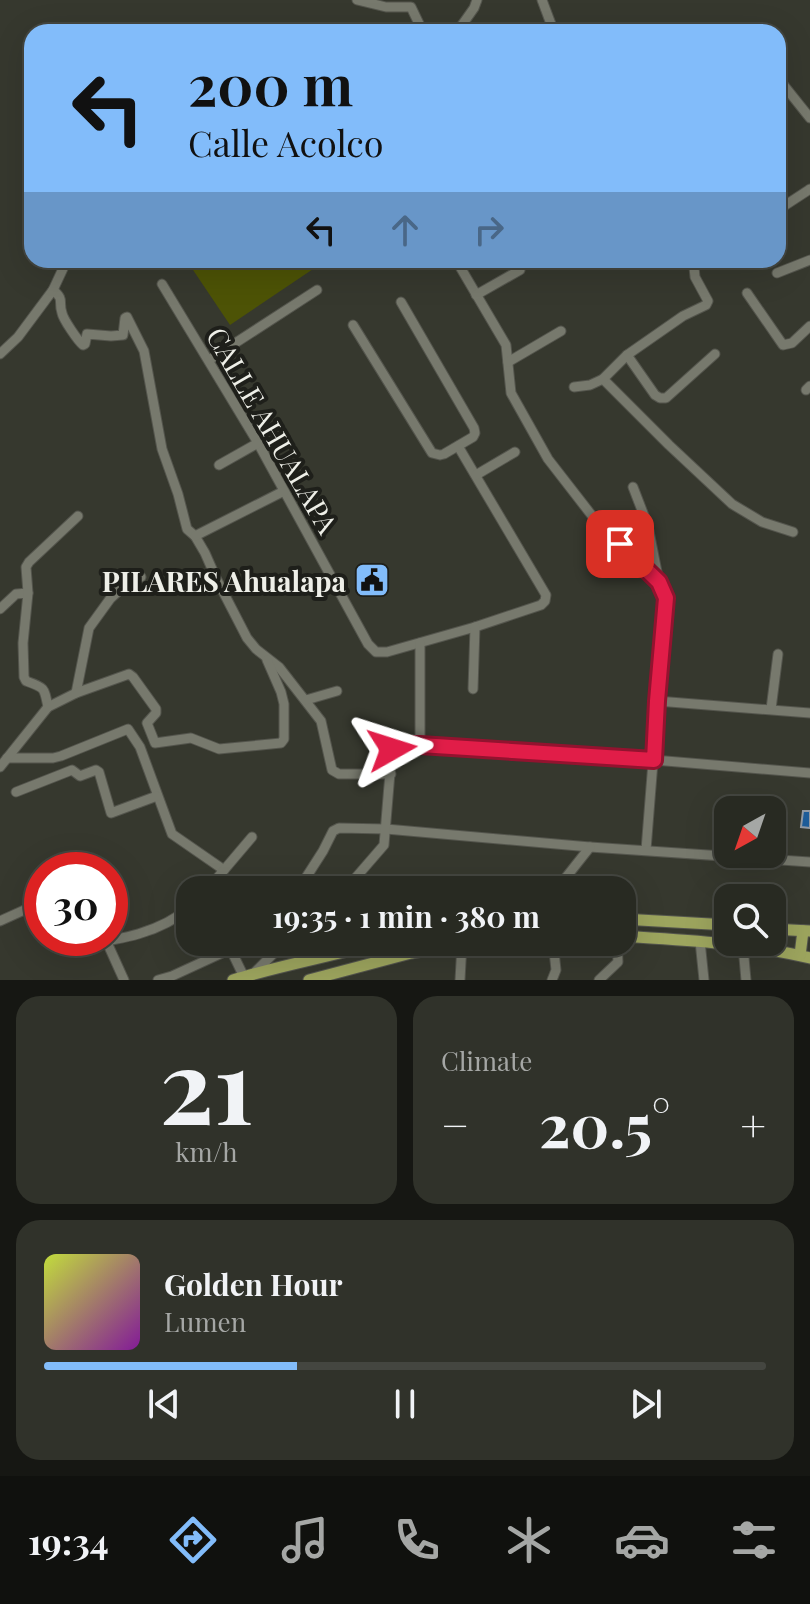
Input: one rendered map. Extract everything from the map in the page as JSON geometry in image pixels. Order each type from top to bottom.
[{"type":"main road","points":[[636,920],[714,924]]},
{"type":"main road","points":[[786,930],[806,931],[805,957]]},
{"type":"main road","points":[[636,937],[714,943]]},
{"type":"main road","points":[[244,977],[335,956]]},
{"type":"main road","points":[[309,980],[400,956]]},
{"type":"street","points":[[357,0],[386,7],[411,7],[419,24]]},
{"type":"street","points":[[463,24],[477,0]]},
{"type":"street","points":[[542,0],[551,24]]},
{"type":"street","points":[[786,88],[810,118]]},
{"type":"street","points":[[786,205],[810,189]]},
{"type":"street","points":[[777,273],[810,260]]},
{"type":"street","points":[[0,354],[18,337],[53,290],[63,268]]},
{"type":"street","points":[[461,268],[506,345],[511,393],[548,459],[600,526],[659,582]]},
{"type":"street","points":[[574,387],[603,379],[627,355],[683,316],[706,305],[708,301],[695,277],[694,268]]},
{"type":"street","points":[[476,295],[520,270]]},
{"type":"street","name":"CALLE AHUALAPA","points":[[162,284],[258,443],[368,644],[376,652],[387,652],[475,627],[545,601],[546,595],[476,475]]},
{"type":"street","points":[[53,290],[61,300],[62,314],[72,328],[75,339],[83,345],[87,334],[123,335],[127,317],[144,351],[162,449],[187,529],[205,553],[247,638],[279,667],[321,721],[332,770],[335,773],[391,774]]},
{"type":"street","points":[[209,360],[317,290]]},
{"type":"street","points":[[747,293],[783,345],[792,343],[810,326]]},
{"type":"street","points":[[353,325],[432,453],[444,454],[473,437],[474,428],[401,302]]},
{"type":"street","points":[[508,362],[561,331]]},
{"type":"street","points":[[627,355],[655,395],[666,398],[715,354]]},
{"type":"street","points":[[603,379],[732,504],[762,522],[793,532]]},
{"type":"street","points":[[219,465],[258,443]]},
{"type":"street","points":[[458,446],[476,475],[515,452]]},
{"type":"street","points":[[633,487],[648,526],[659,582],[666,598],[646,850]]},
{"type":"street","points":[[195,536],[284,491]]},
{"type":"street","points":[[48,707],[41,686],[26,681],[24,677],[23,643],[28,593],[26,567],[78,516]]},
{"type":"street","points":[[76,693],[89,628],[110,599],[125,585],[141,577]]},
{"type":"street","points":[[0,609],[16,594],[28,593]]},
{"type":"street","points":[[473,689],[475,627]]},
{"type":"street","points":[[420,643],[420,745]]},
{"type":"street","points":[[771,709],[778,654]]},
{"type":"street","points":[[140,747],[191,738],[219,749],[281,743],[284,739],[284,704],[266,658]]},
{"type":"street","points":[[0,767],[48,707],[76,693],[129,674],[156,709],[147,723],[155,743]]},
{"type":"street","points":[[306,700],[337,691]]},
{"type":"street","points":[[657,701],[810,713]]},
{"type":"street","points":[[7,758],[53,758],[128,729],[140,747],[172,834],[224,870]]},
{"type":"street","points":[[357,876],[384,845],[393,746],[396,745],[654,760],[810,773]]},
{"type":"street","points":[[16,792],[72,770],[80,776],[96,770],[111,813],[157,796]]},
{"type":"street","points":[[308,876],[336,829],[386,829],[810,862]]},
{"type":"street","points":[[219,876],[252,837]]},
{"type":"street","points":[[567,876],[590,847]]},
{"type":"street","points":[[0,921],[24,910]]},
{"type":"street","points":[[128,935],[157,928],[176,918]]},
{"type":"street","points":[[700,941],[704,980]]},
{"type":"street","points":[[113,956],[124,980]]},
{"type":"street","points":[[158,980],[216,956]]},
{"type":"street","points":[[241,956],[244,977]]},
{"type":"street","points":[[244,977],[269,956]]},
{"type":"street","points":[[460,980],[465,956]]},
{"type":"street","points":[[552,980],[556,970],[554,956]]},
{"type":"street","points":[[599,980],[618,962],[618,956]]},
{"type":"street","points":[[744,956],[746,980]]},
{"type":"green space","points":[[192,268],[315,268],[230,325]]},
{"type":"building","points":[[803,811],[810,811],[810,828],[801,827]]},
{"type":"place","name":"PILARES Ahualapa","points":[[372,580]]},
{"type":"route","points":[[392,749],[396,745],[420,745],[654,760],[666,598],[659,582],[620,544]]}]
